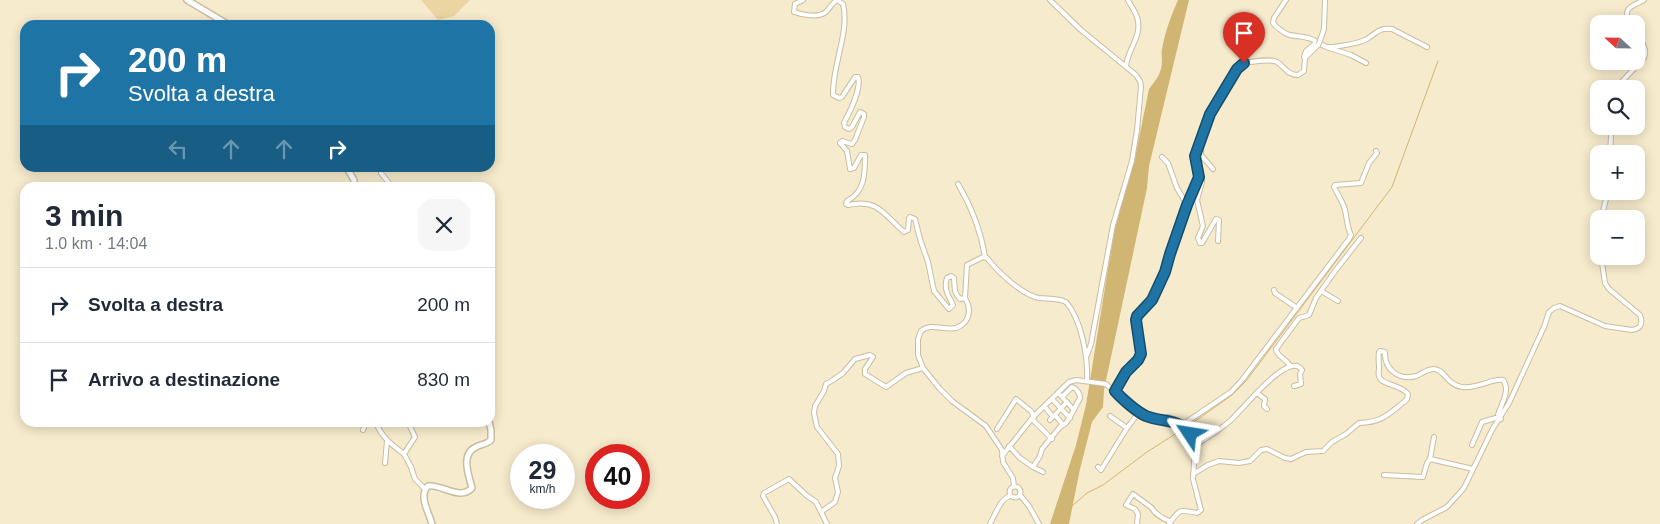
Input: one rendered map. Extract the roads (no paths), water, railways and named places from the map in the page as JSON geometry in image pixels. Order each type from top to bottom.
[{"type":"main road","points":[[188,0],[221,20]]},
{"type":"main road","points":[[432,524],[424,498],[425,489],[432,486],[462,493],[470,490],[472,488],[467,471],[467,460],[472,449],[491,440],[490,427]]},
{"type":"street","points":[[803,0],[795,4],[794,12],[820,14],[826,12],[837,0],[843,4],[845,11],[842,40],[834,71],[833,95],[839,98],[842,97],[855,78],[858,77],[859,80],[851,110],[844,124],[845,127],[849,130],[860,112],[864,114],[864,117],[852,144],[842,140],[840,144],[847,151],[850,169],[854,168],[861,155],[865,155],[865,174],[860,189],[854,197],[846,201],[846,204],[863,203],[876,207],[884,212],[904,232],[908,230],[908,220],[910,217],[913,218],[928,262],[936,295],[947,308],[951,308],[953,305],[946,293],[946,282],[948,277],[951,276],[954,278],[956,295],[960,299],[965,298]]},
{"type":"street","points":[[1050,0],[1080,30],[1126,66],[1140,81],[1137,130],[1132,161],[1113,225],[1091,344],[1087,355]]},
{"type":"street","points":[[1126,66],[1126,61],[1140,29],[1137,15],[1128,0]]},
{"type":"street","points":[[1286,0],[1274,18],[1273,23],[1275,25],[1288,35],[1296,34],[1313,39],[1326,47],[1351,55],[1366,63]]},
{"type":"street","points":[[1218,241],[1219,220],[1216,219],[1202,243],[1200,243],[1198,238],[1203,226],[1196,200],[1202,180],[1199,177],[1195,156],[1210,114],[1240,65],[1248,62],[1271,61],[1277,62],[1288,72],[1298,75],[1304,71],[1305,58],[1318,43],[1324,29],[1325,0]]},
{"type":"street","points":[[1626,15],[1627,10],[1631,6],[1644,0]]},
{"type":"street","points":[[1326,47],[1355,43],[1366,39],[1377,30],[1386,28],[1392,29],[1427,47]]},
{"type":"street","points":[[1623,80],[1633,70]]},
{"type":"street","points":[[1201,138],[1201,155],[1213,169]]},
{"type":"street","points":[[1167,420],[1168,417],[1185,424],[1231,392],[1297,308],[1351,235],[1348,230],[1343,204],[1334,187],[1335,185],[1361,183],[1369,163],[1377,153],[1376,151]]},
{"type":"street","points":[[1162,157],[1168,163],[1177,188],[1187,205]]},
{"type":"street","points":[[381,172],[388,182]]},
{"type":"street","points":[[1115,391],[1126,372],[1138,360],[1141,354],[1137,316],[1152,300],[1165,272],[1187,205],[1199,177]]},
{"type":"street","points":[[958,184],[972,209],[985,257],[996,270],[1026,292],[1040,298],[1066,302],[1074,314],[1087,355],[1088,381]]},
{"type":"street","points":[[1290,366],[1277,353],[1276,349],[1299,318],[1309,315],[1316,298],[1361,238]]},
{"type":"street","points":[[985,257],[966,264],[965,298],[970,311],[968,317],[955,328],[924,328],[918,339],[918,355],[923,368],[940,389],[952,401],[986,426],[1002,450],[1003,462],[1013,478],[1014,486],[1020,490],[1020,495],[1039,524]]},
{"type":"street","points":[[1417,524],[1447,507],[1464,488],[1544,327],[1549,312],[1560,306],[1605,326],[1636,330],[1641,326],[1642,320],[1640,315],[1605,283],[1602,265]]},
{"type":"street","points":[[1274,290],[1275,293],[1297,308]]},
{"type":"street","points":[[1321,291],[1338,301]]},
{"type":"street","points":[[1193,474],[1219,461],[1239,464],[1250,461],[1261,450],[1267,448],[1285,458],[1291,459],[1306,452],[1323,451],[1332,442],[1346,434],[1359,423],[1374,423],[1380,420],[1404,402],[1408,394],[1402,388],[1380,380],[1378,359],[1380,351],[1385,352],[1385,362],[1389,369],[1402,376],[1415,376],[1435,368],[1440,370],[1451,383],[1462,387],[1475,387],[1503,380],[1507,389],[1498,415],[1500,418]]},
{"type":"street","points":[[822,512],[835,502],[838,492],[835,478],[839,466],[838,454],[817,426],[814,412],[826,384],[843,373],[855,358],[868,355],[873,357],[865,369],[865,374],[886,387],[906,373],[923,368]]},
{"type":"street","points":[[1195,445],[1214,434],[1231,420],[1274,375],[1290,366],[1296,365],[1302,370],[1300,374],[1301,384],[1294,386]]},
{"type":"street","points":[[1060,395],[1072,380],[1106,384],[1146,416],[1167,420],[1185,428],[1192,438],[1195,445],[1193,474],[1200,510],[1198,513],[1182,509],[1178,511],[1170,523],[1133,494],[1126,504],[1135,509],[1138,514],[1137,524]]},
{"type":"street","points":[[1002,456],[1044,406],[1069,388],[1074,388],[1080,398],[1070,418],[1042,449],[1034,467]]},
{"type":"street","points":[[1257,393],[1265,399],[1264,406],[1267,409]]},
{"type":"street","points":[[1060,395],[1074,410]]},
{"type":"street","points":[[997,429],[1016,400],[1031,411],[1033,418],[1052,438]]},
{"type":"street","points":[[1052,400],[1070,418]]},
{"type":"street","points":[[1053,417],[1067,402]]},
{"type":"street","points":[[1044,406],[1063,425]]},
{"type":"street","points":[[1098,467],[1101,470],[1140,411]]},
{"type":"street","points":[[1110,416],[1127,428]]},
{"type":"street","points":[[1472,446],[1482,422],[1500,418]]},
{"type":"street","points":[[378,427],[387,441],[404,454],[412,470],[414,480],[425,489]]},
{"type":"street","points":[[404,454],[415,437],[410,427]]},
{"type":"street","points":[[1384,475],[1422,478],[1430,459],[1434,437]]},
{"type":"street","points":[[385,463],[387,441]]},
{"type":"street","points":[[1009,446],[1020,458],[1042,472]]},
{"type":"street","points":[[1430,459],[1473,469]]},
{"type":"street","points":[[777,524],[764,496],[766,491],[786,479],[791,479],[806,495],[816,502],[827,524]]},
{"type":"street","points":[[1010,496],[1010,488],[1014,486]]},
{"type":"street","points":[[990,524],[1006,497],[1015,498],[1020,495]]},
{"type":"waterway","points":[[1187,427],[1232,395],[1246,381],[1392,187],[1438,61]]},
{"type":"waterway","points":[[1072,506],[1087,493],[1103,485],[1147,452],[1183,429]]}]
